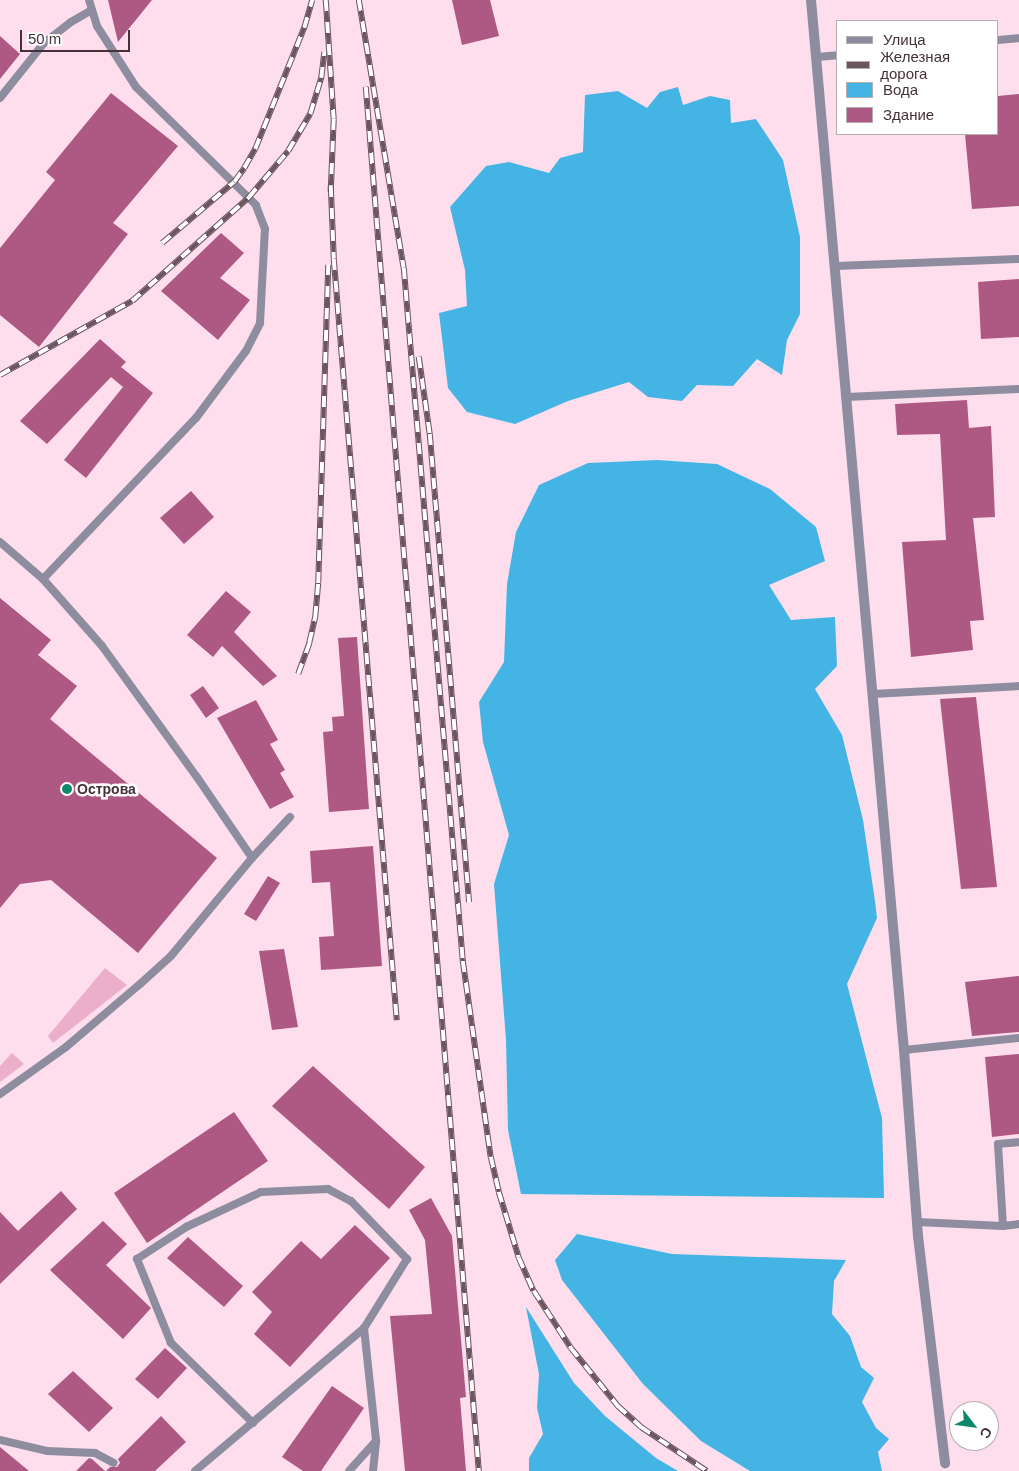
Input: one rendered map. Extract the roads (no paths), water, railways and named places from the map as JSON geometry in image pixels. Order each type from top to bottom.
[{"type":"street","points":[[811,0],[818,57],[904,1050],[917,1222],[944,1463]]},
{"type":"lane","points":[[43,579],[196,418],[246,351],[260,323],[265,229],[256,205],[136,87],[97,26],[89,0]]},
{"type":"lane","points":[[0,98],[44,43],[71,22],[92,10]]},
{"type":"lane","points":[[999,40],[1019,38]]},
{"type":"lane","points":[[818,57],[836,55]]},
{"type":"lane","points":[[836,266],[1019,259]]},
{"type":"lane","points":[[847,397],[1019,389]]},
{"type":"lane","points":[[0,542],[43,579],[102,646],[153,714],[252,858]]},
{"type":"lane","points":[[873,694],[1019,686]]},
{"type":"lane","points":[[0,1094],[66,1047],[171,956],[252,858],[290,817]]},
{"type":"lane","points":[[904,1050],[1019,1038]]},
{"type":"lane","points":[[1003,1226],[998,1144],[1019,1142]]},
{"type":"lane","points":[[195,1471],[254,1423],[364,1328],[407,1260],[351,1201],[328,1189],[260,1192],[186,1227],[137,1259],[171,1343],[254,1423]]},
{"type":"lane","points":[[917,1222],[1003,1226],[1019,1224]]},
{"type":"lane","points":[[364,1328],[376,1441],[373,1471]]},
{"type":"lane","points":[[0,1440],[47,1451],[95,1453],[114,1463]]},
{"type":"lane","points":[[349,1471],[376,1441]]},
{"type":"water","points":[[678,87],[683,105],[710,96],[730,100],[731,123],[756,119],[783,160],[800,237],[800,314],[787,340],[782,375],[757,359],[733,386],[697,385],[682,401],[648,397],[629,382],[568,401],[515,424],[467,412],[448,388],[439,313],[467,306],[465,270],[450,207],[486,166],[509,162],[549,173],[560,158],[583,152],[585,95],[618,91],[647,108],[660,92]]},
{"type":"water","points":[[657,460],[717,464],[770,489],[816,527],[825,561],[769,585],[791,620],[835,617],[837,666],[815,689],[842,735],[863,820],[875,901],[877,918],[847,984],[882,1118],[884,1198],[521,1194],[508,1130],[506,1040],[494,884],[509,835],[483,742],[479,702],[504,662],[507,584],[516,532],[539,485],[588,463]]},
{"type":"water","points":[[577,1234],[672,1254],[846,1260],[834,1281],[832,1314],[850,1336],[861,1367],[874,1378],[862,1402],[876,1428],[889,1439],[878,1452],[882,1471],[750,1471],[701,1441],[643,1384],[562,1280],[555,1260]]},
{"type":"water","points":[[526,1307],[574,1383],[605,1416],[656,1458],[678,1471],[529,1471],[529,1458],[543,1434],[537,1408],[539,1374]]},
{"type":"railway","points":[[162,243],[234,182],[244,168],[255,149],[304,28],[312,0]]},
{"type":"railway","points":[[326,0],[334,119],[331,192]]},
{"type":"railway","points":[[359,0],[404,268],[463,961],[491,1157],[499,1192],[519,1258],[534,1291],[571,1348],[618,1406],[641,1427],[707,1471]]},
{"type":"railway","points":[[0,375],[132,301],[249,197],[288,151],[310,114],[321,78],[324,52]]},
{"type":"railway","points":[[366,87],[479,1471]]},
{"type":"railway","points":[[331,186],[334,259],[397,1020]]},
{"type":"railway","points":[[298,674],[309,643],[315,617],[318,583],[328,265]]},
{"type":"railway","points":[[419,357],[430,434],[469,902]]},
{"type":"place","name":"Острова","points":[[67,789]]}]
